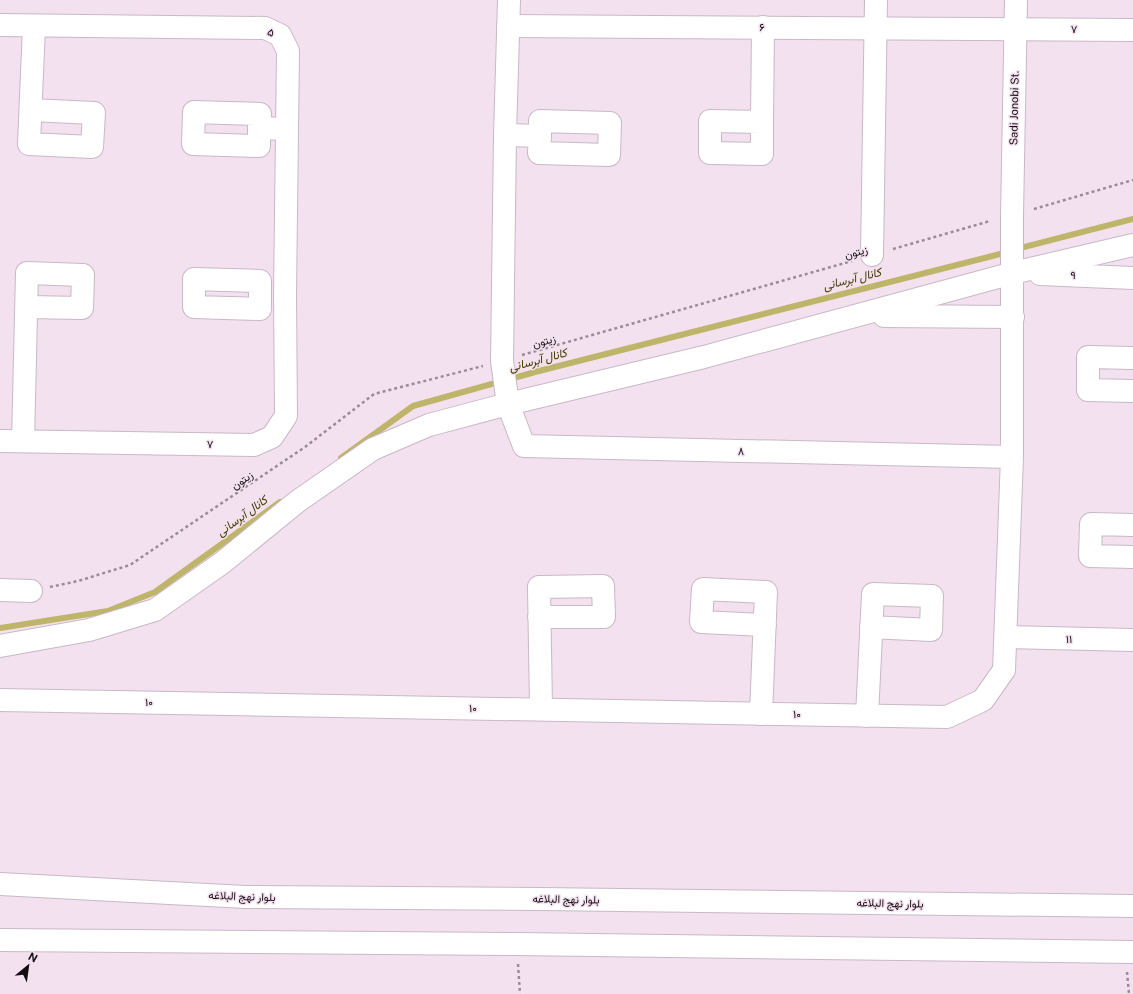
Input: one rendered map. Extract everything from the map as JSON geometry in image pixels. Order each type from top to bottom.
[{"type":"street","points":[[507,400],[502,361],[505,135],[509,0]]},
{"type":"street","points":[[872,255],[876,0]]},
{"type":"street","name":"Sadi Jonobi St.","points":[[947,717],[983,700],[1004,670],[1012,457],[1012,215],[1016,0]]},
{"type":"street","name":"۵","points":[[0,25],[265,28],[280,36],[288,51],[285,295]]},
{"type":"street","points":[[31,110],[34,26]]},
{"type":"street","name":"۶","points":[[508,26],[1016,29]]},
{"type":"street","points":[[762,122],[763,27]]},
{"type":"street","name":"۷","points":[[1016,29],[1133,30]]},
{"type":"street","points":[[260,128],[286,129]]},
{"type":"street","points":[[505,135],[540,136]]},
{"type":"street","points":[[0,646],[89,630],[155,610],[222,563],[298,501],[374,449],[430,425],[507,400],[704,357],[858,316],[1013,272],[1133,245]]},
{"type":"street","name":"۹","points":[[1013,272],[1133,278]]},
{"type":"street","points":[[260,294],[285,295]]},
{"type":"street","name":"۷","points":[[0,441],[254,445],[272,437],[286,416],[285,295]]},
{"type":"street","points":[[23,441],[27,307]]},
{"type":"street","points":[[858,316],[1013,317]]},
{"type":"street","points":[[1133,358],[1088,357],[1088,390],[1133,392]]},
{"type":"street","name":"۸","points":[[507,400],[524,446],[1012,457]]},
{"type":"street","points":[[1133,525],[1091,524],[1090,556],[1133,557]]},
{"type":"street","points":[[0,590],[31,591]]},
{"type":"street","points":[[539,617],[541,710]]},
{"type":"street","points":[[761,714],[765,625]]},
{"type":"street","points":[[867,716],[871,627]]},
{"type":"street","name":"۱۱","points":[[1006,637],[1133,640]]},
{"type":"street","name":"۱۰","points":[[0,700],[947,717]]},
{"type":"street","name":"بلوار نهج البلاغه","points":[[0,884],[245,897],[1133,906]]},
{"type":"street","points":[[0,940],[517,944],[1133,952]]},
{"type":"path","name":"زیتون","points":[[31,591],[78,580],[130,565],[305,447],[374,394],[502,361],[1133,180]]},
{"type":"path","points":[[517,944],[520,994]]},
{"type":"waterway","name":"کانال آبرسانی","points":[[1016,249],[1133,219]]},
{"type":"waterway","name":"کانال آبرسانی","points":[[341,458],[413,406],[535,372],[1008,252]]},
{"type":"waterway","name":"کانال آبرسانی","points":[[0,628],[108,611],[155,592],[280,502]]}]
